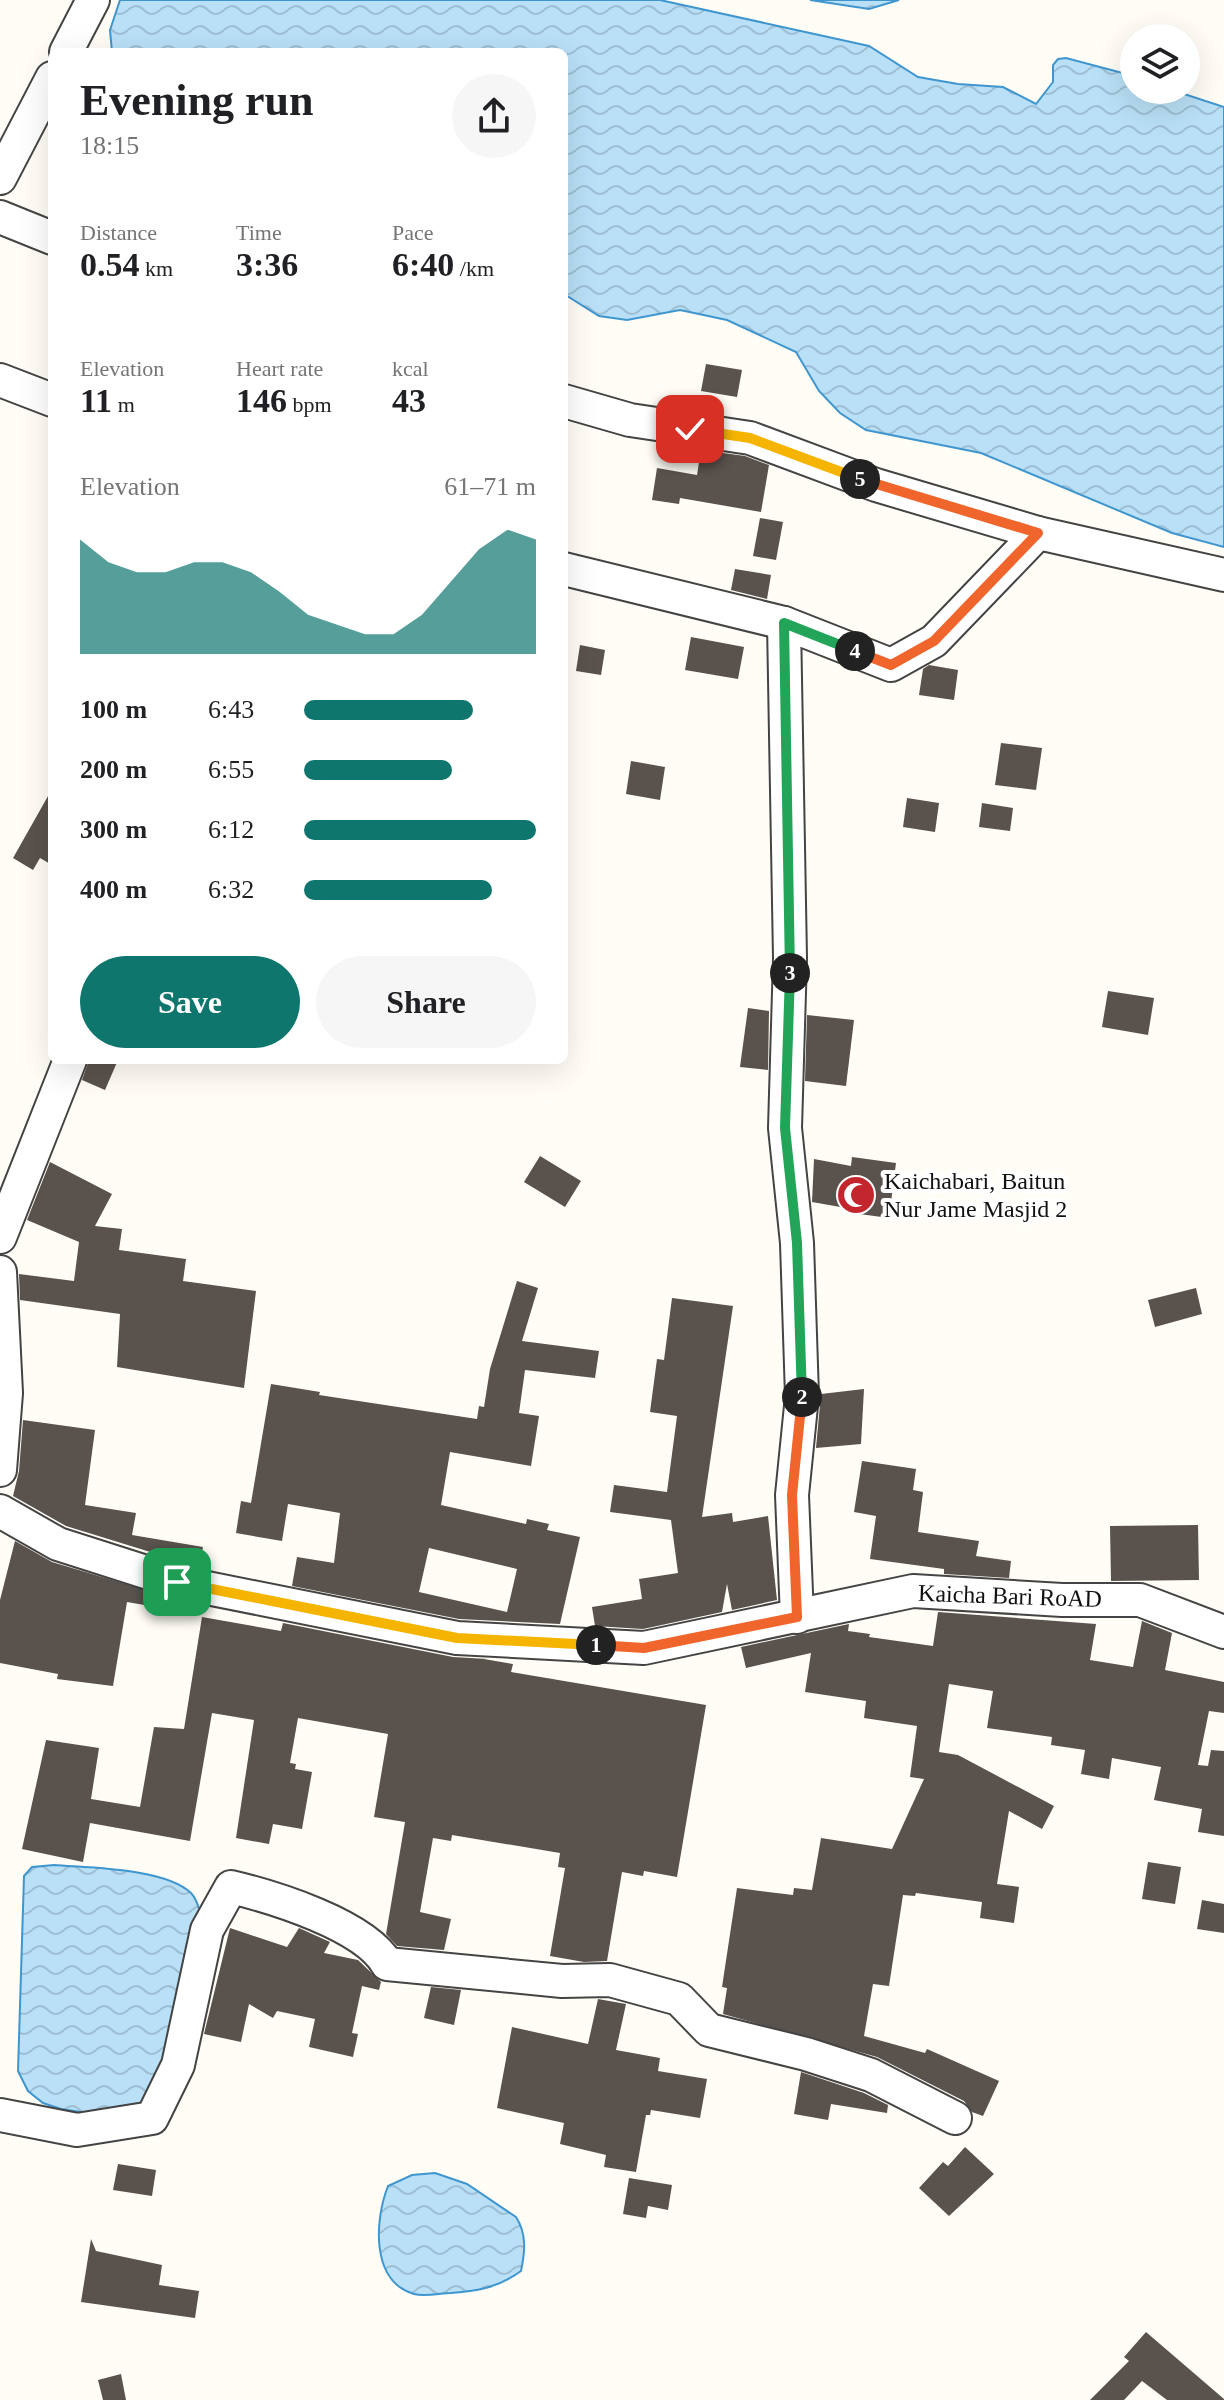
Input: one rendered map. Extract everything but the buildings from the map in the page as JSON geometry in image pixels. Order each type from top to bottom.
[{"type":"street","points":[[68,48],[93,0]]},
{"type":"street","points":[[0,178],[48,86]]},
{"type":"street","points":[[0,217],[48,236]]},
{"type":"street","points":[[0,380],[48,398]]},
{"type":"street","points":[[568,402],[630,420],[750,438],[876,485],[1038,533],[1224,575]]},
{"type":"street","points":[[568,570],[784,623],[891,665],[934,641],[1038,533]]},
{"type":"street","points":[[784,623],[790,958],[785,1128],[797,1243],[802,1396],[792,1495],[797,1617]]},
{"type":"street","points":[[0,1237],[68,1064]]},
{"type":"street","points":[[0,1272],[6,1393],[0,1470]]},
{"type":"street","name":"Kaicha Bari RoAD","points":[[0,1511],[58,1544],[177,1582],[457,1638],[644,1648],[913,1591],[1062,1600],[1140,1600],[1224,1632]]},
{"type":"street","points":[[0,2115],[77,2130],[152,2118],[178,2065],[207,1930],[231,1887],[290,1902],[378,1949],[387,1964],[562,1981],[610,1980],[679,1999],[709,2030],[806,2054],[871,2075],[955,2118]]},
{"type":"water","points":[[120,0],[660,0],[869,46],[918,77],[1003,87],[1036,104],[1053,82],[1053,65],[1058,59],[1066,58],[1120,72],[1120,104],[1200,104],[1200,99],[1224,107],[1224,547],[1172,533],[981,453],[866,430],[840,413],[819,391],[796,352],[727,320],[680,310],[627,320],[599,316],[568,297],[568,48],[112,48],[110,30]]},
{"type":"water","points":[[810,0],[899,0],[869,9]]},
{"type":"water","points":[[54,1865],[126,1871],[164,1878],[191,1893],[201,1916],[178,2011],[144,2103],[108,2116],[43,2103],[28,2091],[18,2071],[24,1876],[32,1867]]},
{"type":"water","points":[[435,2173],[467,2184],[516,2217],[524,2243],[521,2271],[488,2287],[428,2295],[414,2294],[400,2287],[390,2276],[383,2263],[379,2231],[388,2186],[412,2175]]},
{"type":"place","name":"Kaichabari, Baitun Nur Jame Masjid 2","points":[[856,1195]]},
{"type":"route","points":[[177,1582],[457,1638],[644,1648],[797,1617],[792,1495],[802,1396],[797,1243],[785,1128],[790,958],[784,623],[891,665],[934,641],[1038,533],[876,485],[750,438],[690,429]]}]
